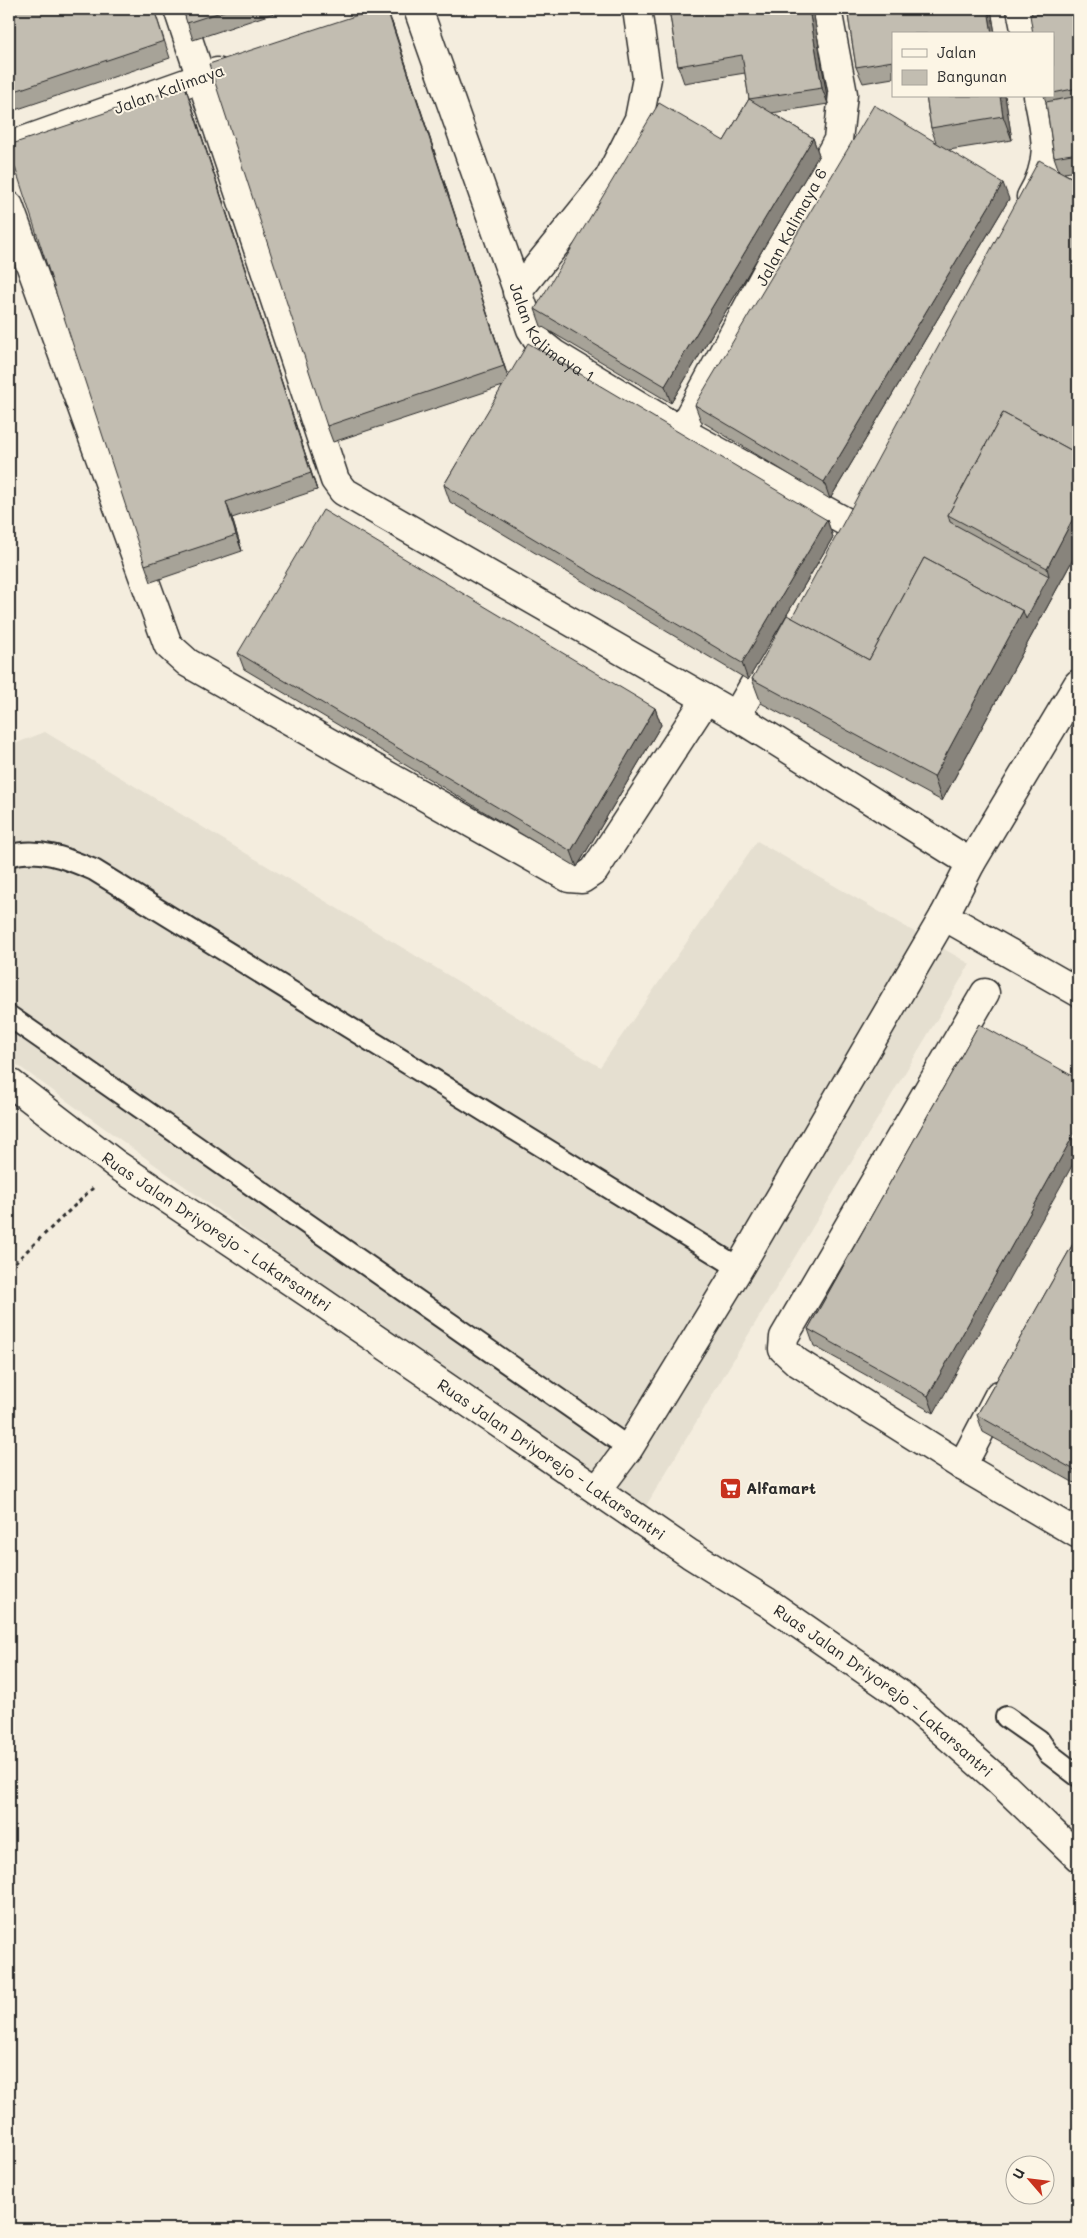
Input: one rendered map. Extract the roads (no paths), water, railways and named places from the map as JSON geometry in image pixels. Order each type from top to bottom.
[{"type":"street","points":[[178,9],[335,480],[343,491],[736,716],[971,863]]},
{"type":"street","name":"Jalan Kalimaya 1","points":[[418,9],[517,292],[531,330],[540,342],[554,354],[681,431],[846,522]]},
{"type":"street","points":[[517,292],[609,178],[639,119],[647,78],[637,9]]},
{"type":"street","name":"Jalan Kalimaya 6","points":[[681,431],[838,140],[843,94],[827,9]]},
{"type":"street","points":[[1021,9],[1026,32]]},
{"type":"street","name":"Jalan Kalimaya","points":[[9,146],[238,64]]},
{"type":"street","points":[[1021,215],[1036,190],[1046,161],[1046,135],[1038,98]]},
{"type":"street","points":[[9,206],[168,645],[188,663],[569,878],[582,879],[594,871],[706,699]]},
{"type":"street","points":[[832,548],[861,497]]},
{"type":"street","points":[[736,716],[784,632]]},
{"type":"street","points":[[598,1489],[629,1448],[740,1268],[944,916],[971,863],[1078,684]]},
{"type":"street","points":[[944,916],[1078,992]]},
{"type":"street","points":[[986,993],[784,1337],[782,1349],[797,1362],[962,1466],[1078,1534]]},
{"type":"street","name":"Ruas Jalan Driyorejo - Lakarsantri","points":[[9,1082],[117,1166],[598,1489],[690,1554],[767,1602],[901,1695],[998,1780],[1078,1858]]},
{"type":"street","points":[[962,1466],[1013,1369]]},
{"type":"lane","points":[[9,856],[19,852],[57,855],[94,870],[740,1268]]},
{"type":"lane","points":[[9,1016],[629,1448]]},
{"type":"lane","points":[[1006,1717],[1039,1740],[1048,1753],[1078,1776]]},
{"type":"place","name":"Alfamart","points":[[730,1488]]}]
